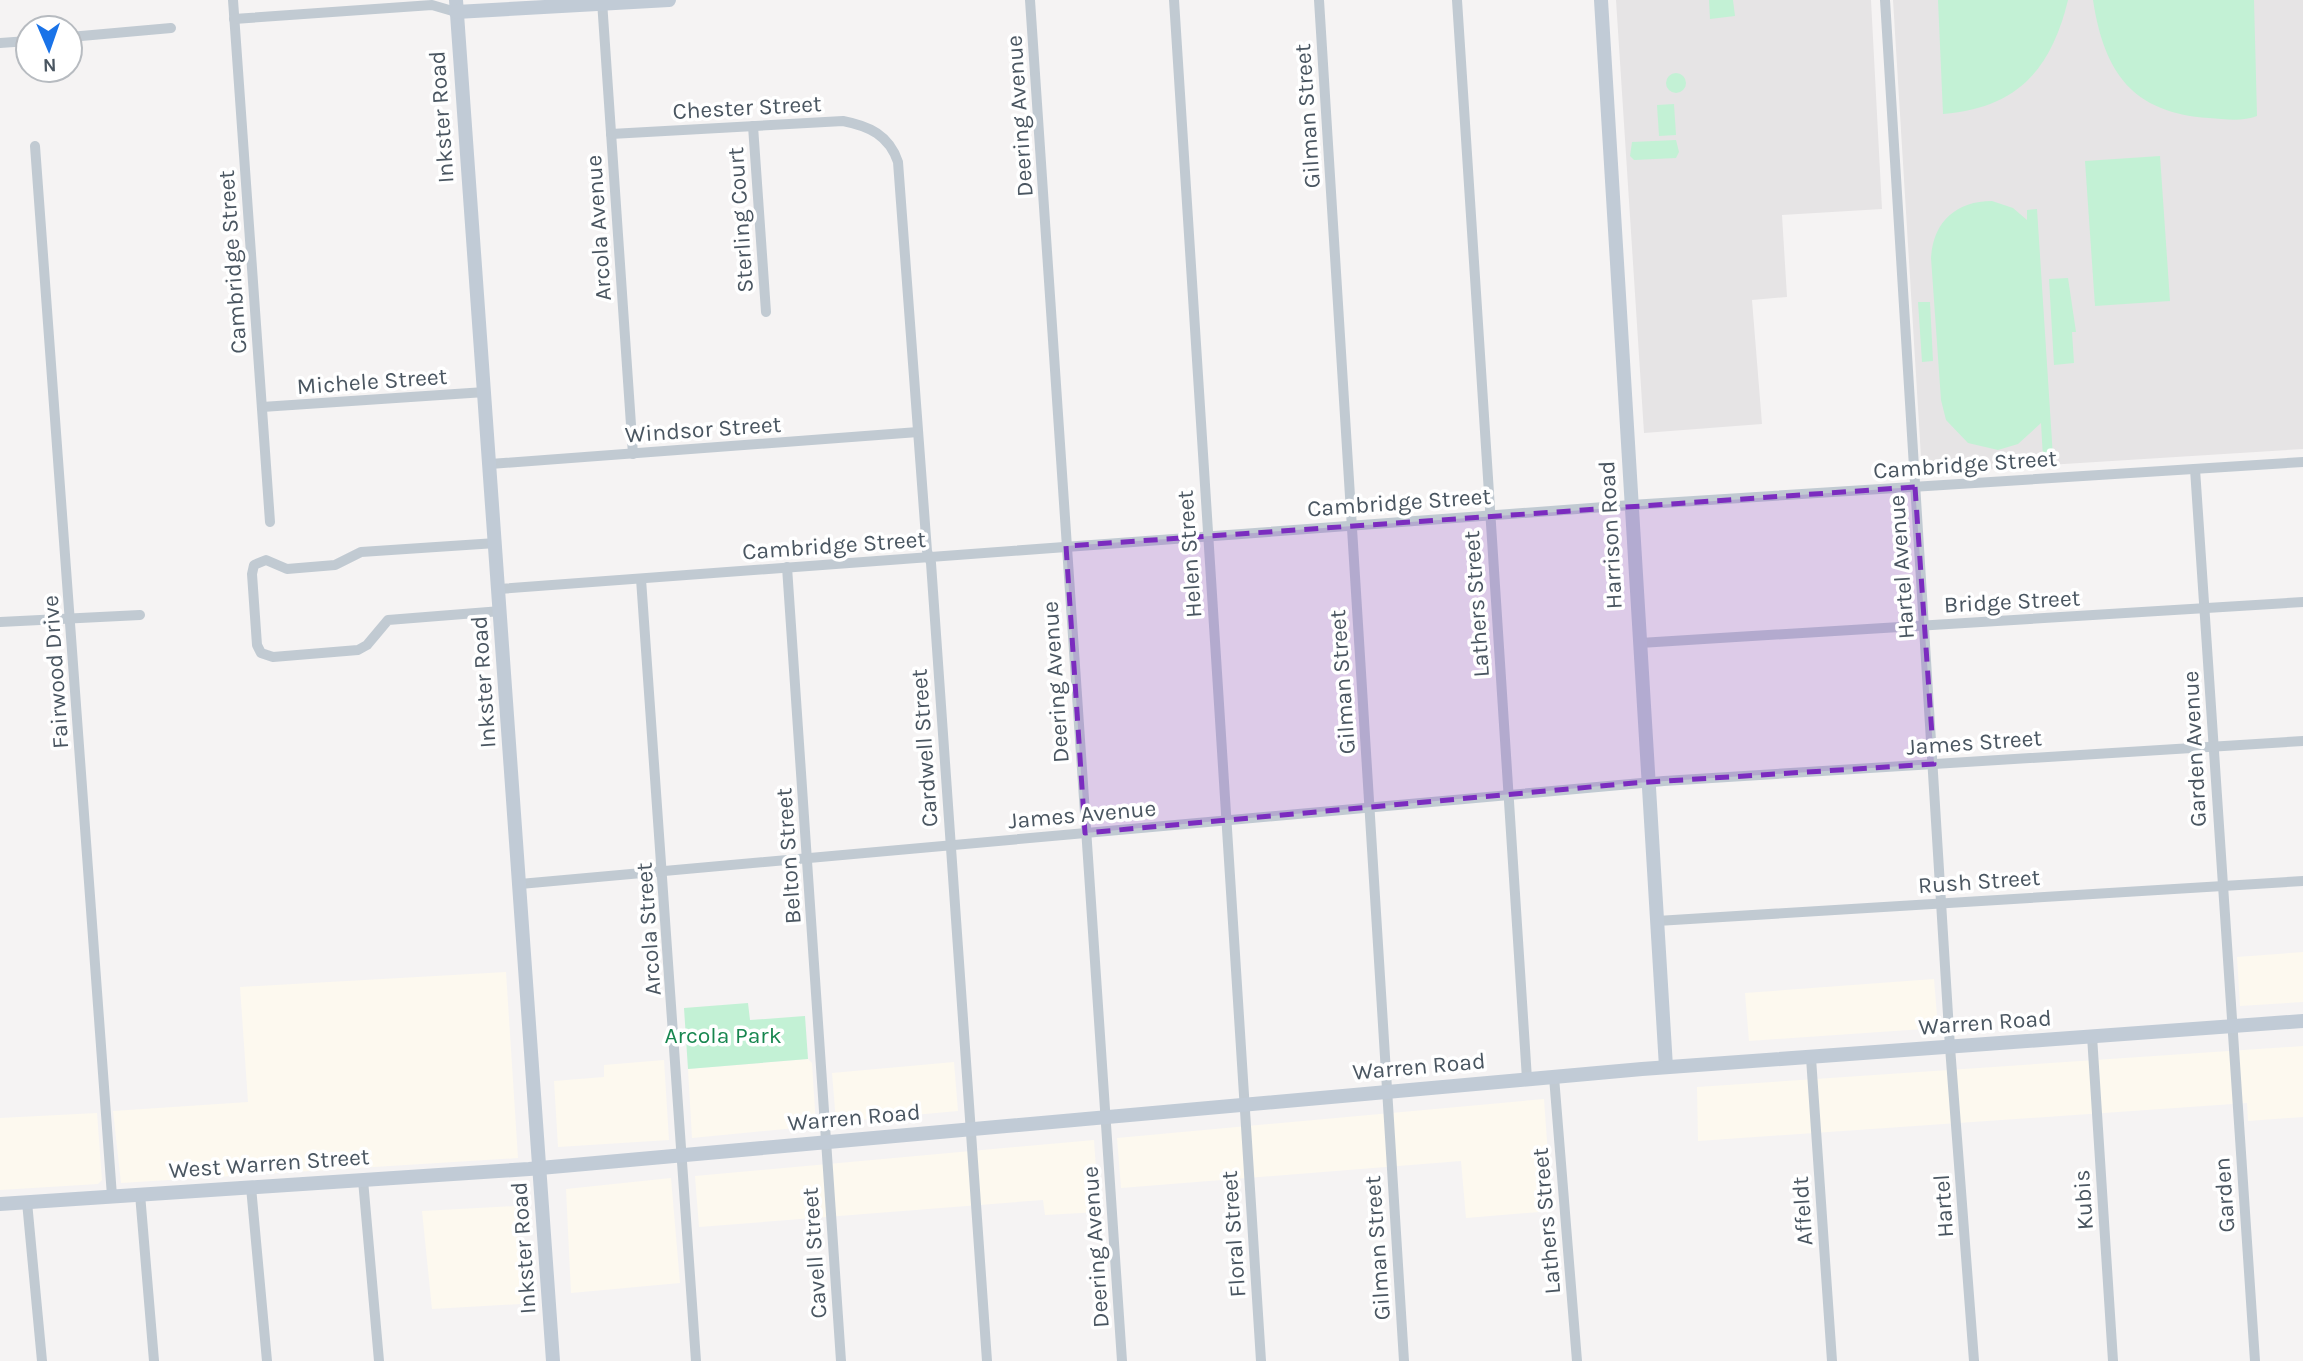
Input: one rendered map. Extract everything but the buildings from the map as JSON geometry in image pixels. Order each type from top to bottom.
[{"type":"main road","points":[[456,6],[668,0]]},
{"type":"main road","name":"Harrison Road","points":[[1601,0],[1666,1067]]},
{"type":"main road","name":"Inkster Road","points":[[456,6],[491,464],[553,1361]]},
{"type":"main road","name":"Warren Road","points":[[540,1168],[1666,1067],[2303,1021]]},
{"type":"main road","name":"West Warren Street","points":[[0,1204],[540,1168]]},
{"type":"street","name":"Cambridge Street","points":[[233,0],[270,522]]},
{"type":"street","points":[[432,5],[447,0]]},
{"type":"street","name":"Deering Avenue","points":[[1030,0],[1122,1361]]},
{"type":"street","name":"Helen Street","points":[[1174,0],[1243,1105]]},
{"type":"street","name":"Gilman Street","points":[[1319,0],[1405,1361]]},
{"type":"street","name":"Lathers Street","points":[[1457,0],[1527,1079]]},
{"type":"street","name":"Hartel Avenue","points":[[1885,0],[1950,1047]]},
{"type":"street","name":"Arcola Avenue","points":[[602,2],[634,454]]},
{"type":"street","points":[[234,19],[432,5],[456,6]]},
{"type":"street","points":[[84,36],[171,28]]},
{"type":"street","name":"Chester Street","points":[[611,134],[843,121],[867,127],[883,137]]},
{"type":"street","name":"Sterling Court","points":[[753,126],[766,312]]},
{"type":"street","name":"Cardwell Street","points":[[883,137],[895,155],[900,176],[987,1361]]},
{"type":"street","name":"Fairwood Drive","points":[[36,146],[112,1196]]},
{"type":"street","name":"Michele Street","points":[[262,407],[485,392]]},
{"type":"street","name":"Windsor Street","points":[[491,464],[918,432]]},
{"type":"street","name":"Cambridge Street","points":[[499,589],[1631,505],[2303,462]]},
{"type":"street","name":"Garden Avenue","points":[[2195,469],[2231,1026]]},
{"type":"street","points":[[496,543],[361,552],[352,554],[338,564],[287,569],[269,560],[261,561],[254,565],[252,573],[257,645],[261,653],[274,657],[358,650],[367,645],[388,620],[501,611]]},
{"type":"street","name":"Belton Street","points":[[787,567],[826,1143]]},
{"type":"street","name":"Arcola Street","points":[[641,579],[696,1361]]},
{"type":"street","name":"Bridge Street","points":[[1640,643],[2303,602]]},
{"type":"street","points":[[0,622],[140,615]]},
{"type":"street","name":"James Street","points":[[1648,783],[2303,741]]},
{"type":"street","name":"James Avenue","points":[[520,884],[1648,783]]},
{"type":"street","name":"Rush Street","points":[[1657,921],[2303,881]]},
{"type":"street","name":"Garden","points":[[2231,1026],[2255,1361]]},
{"type":"street","name":"Kubis","points":[[2092,1036],[2113,1361]]},
{"type":"street","name":"Hartel","points":[[1950,1047],[1974,1361]]},
{"type":"street","name":"Affeldt","points":[[1811,1058],[1832,1361]]},
{"type":"street","name":"Lathers Street","points":[[1554,1077],[1577,1361]]},
{"type":"street","name":"Floral Street","points":[[1243,1105],[1261,1361]]},
{"type":"street","name":"Cavell Street","points":[[826,1143],[841,1361]]},
{"type":"street","points":[[363,1180],[379,1361]]},
{"type":"street","points":[[251,1187],[267,1361]]},
{"type":"street","points":[[140,1194],[154,1361]]},
{"type":"street","points":[[27,1202],[42,1361]]},
{"type":"highlighted area","points":[[1915,487],[1934,764],[1634,783],[1085,833],[1066,546]]},
{"type":"shaded area","points":[[1616,0],[1871,0],[1882,209],[1782,215],[1787,297],[1752,300],[1762,424],[1644,433]]},
{"type":"shaded area","points":[[1893,0],[2303,0],[2303,449],[1922,473]]},
{"type":"shaded area","points":[[2303,952],[2303,1002],[2240,1006],[2237,957]]},
{"type":"shaded area","points":[[506,972],[518,1158],[121,1183],[113,1111],[248,1102],[240,987]]},
{"type":"shaded area","points":[[1934,979],[1938,1028],[1749,1041],[1745,993]]},
{"type":"shaded area","points":[[2303,1046],[2303,1117],[2248,1121],[2247,1103],[1698,1141],[1697,1087]]},
{"type":"shaded area","points":[[808,1059],[812,1063],[816,1126],[692,1138],[688,1069]]},
{"type":"shaded area","points":[[664,1060],[669,1140],[558,1147],[554,1081],[604,1077],[604,1065]]},
{"type":"shaded area","points":[[954,1062],[958,1111],[836,1122],[832,1073]]},
{"type":"shaded area","points":[[1544,1099],[1552,1211],[1466,1218],[1461,1161],[1121,1188],[1117,1138]]},
{"type":"shaded area","points":[[97,1113],[102,1180],[98,1184],[0,1190],[0,1118]]},
{"type":"shaded area","points":[[1094,1140],[1099,1212],[1045,1215],[1043,1200],[699,1227],[695,1176]]},
{"type":"shaded area","points":[[671,1178],[680,1283],[571,1293],[566,1189]]},
{"type":"shaded area","points":[[515,1206],[521,1304],[432,1309],[422,1211]]},
{"type":"green space","points":[[1709,0],[1733,0],[1735,16],[1710,19]]},
{"type":"green space","points":[[1938,0],[2068,0],[2052,46],[2027,81],[2011,94],[1991,104],[1943,114]]},
{"type":"green space","points":[[2093,0],[2254,0],[2257,116],[2233,120],[2182,114],[2160,108],[2141,97],[2126,84],[2114,68],[2098,26]]},
{"type":"green space","points":[[1676,73],[1683,76],[1686,83],[1683,90],[1676,93],[1669,90],[1666,83],[1669,76]]},
{"type":"green space","points":[[1674,104],[1676,135],[1659,136],[1657,105]]},
{"type":"green space","points":[[1676,140],[1679,152],[1676,158],[1634,160],[1630,156],[1632,142]]},
{"type":"green space","points":[[2160,156],[2170,301],[2095,306],[2085,161]]},
{"type":"green space","points":[[1992,201],[2013,208],[2027,220],[2027,210],[2037,209],[2053,457],[2043,458],[2041,423],[2018,444],[1998,450],[1968,443],[1946,420],[1941,400],[1931,258],[1933,245],[1942,224],[1957,210],[1979,202]]},
{"type":"green space","points":[[2068,278],[2076,332],[2072,332],[2074,363],[2054,365],[2049,279]]},
{"type":"green space","points":[[1918,302],[1930,302],[1933,361],[1922,362]]},
{"type":"green space","name":"Arcola Park","points":[[748,1003],[750,1020],[805,1016],[808,1059],[688,1069],[684,1008]]}]
